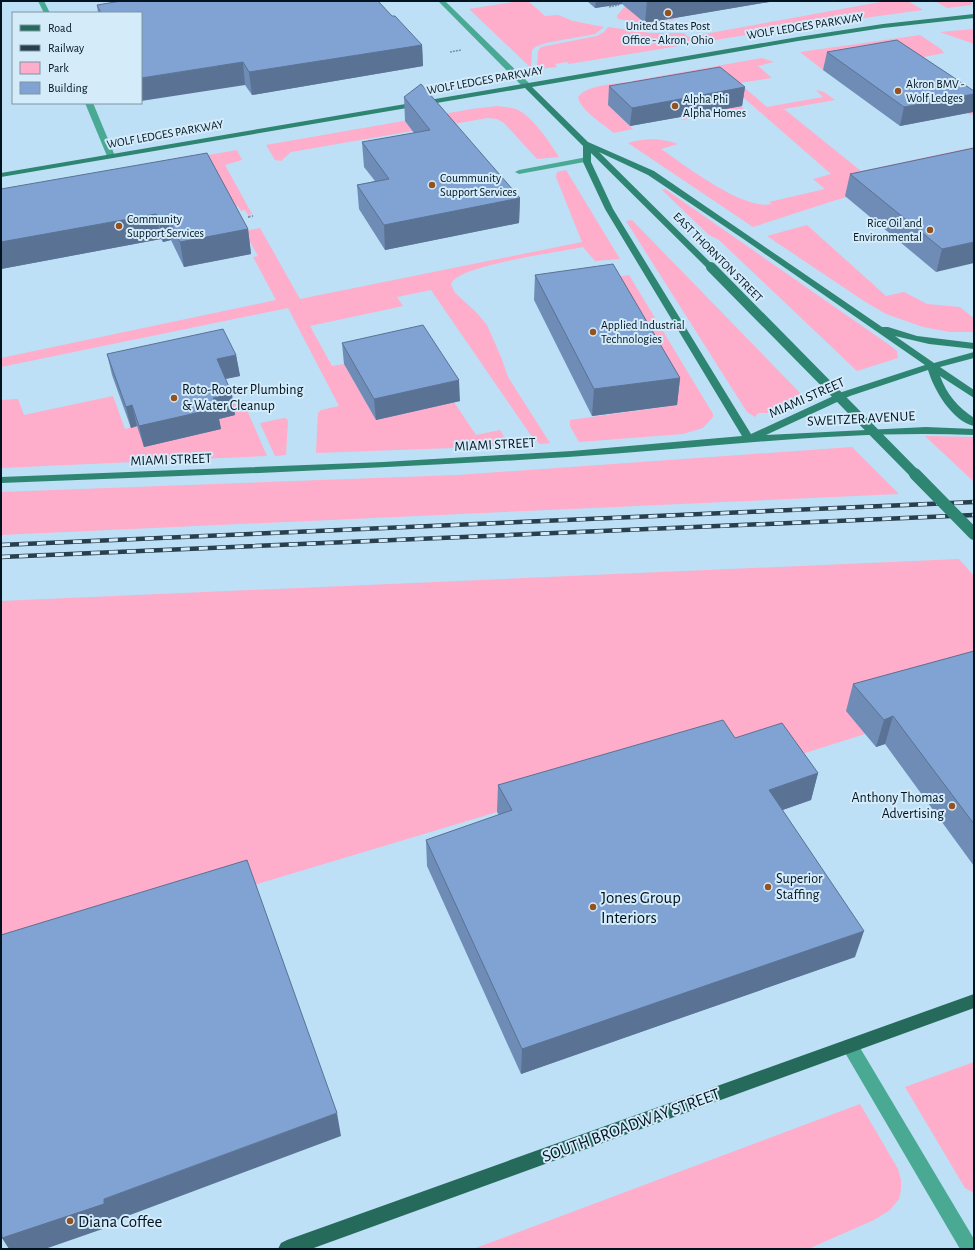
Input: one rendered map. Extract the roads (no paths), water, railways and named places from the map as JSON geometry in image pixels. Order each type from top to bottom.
[{"type":"main road","name":"SOUTH BROADWAY STREET","points":[[287,1249],[974,1002]]},
{"type":"street","points":[[41,1],[46,12]]},
{"type":"street","name":"EAST THORNTON STREET","points":[[441,1],[711,267],[974,534]]},
{"type":"street","name":"WOLF LEDGES PARKWAY","points":[[1,175],[836,32],[974,16]]},
{"type":"street","points":[[88,104],[110,156]]},
{"type":"street","points":[[748,439],[609,209],[587,162],[587,144],[651,173],[974,395]]},
{"type":"street","points":[[519,172],[587,159]]},
{"type":"street","points":[[865,320],[889,331],[908,336],[974,346]]},
{"type":"street","name":"MIAMI STREET","points":[[1,480],[391,465],[564,455],[748,439],[846,394],[932,366],[974,355]]},
{"type":"street","points":[[932,366],[937,384],[945,399],[958,412],[974,423]]},
{"type":"street","name":"SWEITZER AVENUE","points":[[748,439],[926,430],[974,432]]},
{"type":"street","points":[[850,1046],[970,1249]]},
{"type":"railway","points":[[1,545],[974,502]]},
{"type":"railway","points":[[1,557],[974,515]]},
{"type":"place","name":"United States Post Office - Akron, Ohio","points":[[668,13]]},
{"type":"place","name":"Akron BMV - Wolf Ledges","points":[[898,91]]},
{"type":"place","name":"Alpha Phi Alpha Homes","points":[[675,106]]},
{"type":"place","name":"Coummunity Support Services","points":[[432,185]]},
{"type":"place","name":"Community Support Services","points":[[119,226]]},
{"type":"place","name":"Rice Oil and Environmental","points":[[930,230]]},
{"type":"place","name":"Applied Industrial Technologies","points":[[593,332]]},
{"type":"place","name":"Roto-Rooter Plumbing & Water Cleanup","points":[[174,398]]},
{"type":"place","name":"Anthony Thomas Advertising","points":[[952,806]]},
{"type":"place","name":"Superior Staffing","points":[[768,887]]},
{"type":"place","name":"Jones Group Interiors","points":[[593,907]]},
{"type":"place","name":"Diana Coffee","points":[[70,1221]]}]
